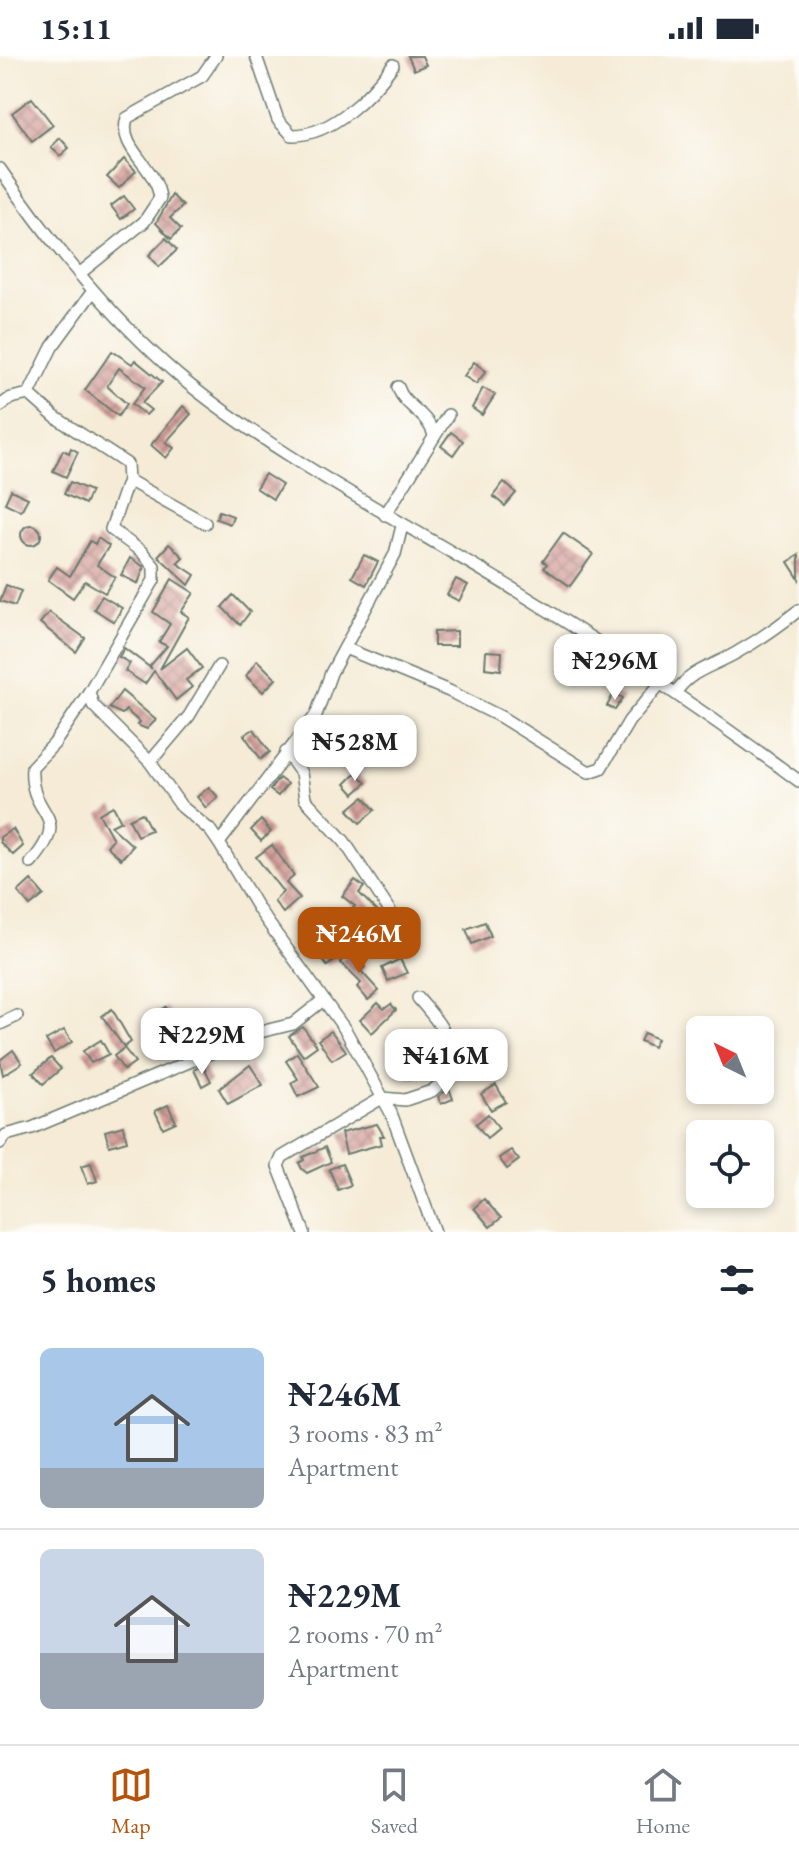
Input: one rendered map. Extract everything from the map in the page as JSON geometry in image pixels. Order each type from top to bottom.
[{"type":"street","points":[[79,274],[144,222],[160,198],[158,181],[131,148],[123,128],[127,118],[202,76],[216,56]]},
{"type":"street","points":[[256,56],[278,120],[292,135],[307,135],[342,115],[372,94],[393,65]]},
{"type":"street","points":[[0,169],[93,291],[189,384],[270,444],[402,526],[542,606],[675,693],[799,781]]},
{"type":"street","points":[[29,394],[52,347],[93,291]]},
{"type":"street","points":[[398,387],[401,395],[422,412],[434,435]]},
{"type":"street","points":[[0,406],[11,398],[29,394]]},
{"type":"street","points":[[29,394],[55,417],[127,464],[128,480],[111,529],[154,566],[154,580],[89,692],[54,744],[32,767],[31,780],[52,826],[52,835],[31,863]]},
{"type":"street","points":[[385,515],[448,415]]},
{"type":"street","points":[[128,480],[205,523]]},
{"type":"street","points":[[219,843],[316,715],[331,673],[347,649],[395,554],[402,526]]},
{"type":"street","points":[[675,693],[685,679],[702,667],[727,658],[764,637],[799,610]]},
{"type":"street","points":[[347,649],[462,697],[589,772],[601,768],[629,721],[660,684]]},
{"type":"street","points":[[150,762],[189,716],[219,666]]},
{"type":"street","points":[[89,692],[93,705],[150,762],[181,806],[210,830],[259,910],[346,1031],[391,1113],[435,1232]]},
{"type":"street","points":[[286,752],[301,773],[305,799],[344,841],[397,922]]},
{"type":"street","points":[[304,1232],[278,1166],[282,1157],[382,1098],[405,1100],[432,1091],[451,1074],[453,1055],[444,1027],[418,998]]},
{"type":"street","points":[[0,1143],[6,1135],[32,1128],[260,1032],[293,1024],[322,1001]]},
{"type":"street","points":[[0,1024],[17,1016]]},
{"type":"building","points":[[408,56],[422,56],[426,65],[414,70]]},
{"type":"building","points":[[32,98],[53,125],[32,141],[12,113]]},
{"type":"building","points":[[60,138],[69,148],[60,156],[51,147]]},
{"type":"building","points":[[124,159],[136,171],[119,188],[107,177]]},
{"type":"building","points":[[172,195],[183,206],[170,218],[181,229],[171,239],[156,223]]},
{"type":"building","points":[[124,196],[134,209],[121,219],[111,206]]},
{"type":"building","points":[[166,238],[177,250],[159,267],[149,255]]},
{"type":"building","points":[[112,351],[132,364],[135,360],[162,382],[142,403],[151,410],[146,415],[132,404],[145,387],[119,368],[107,386],[127,404],[118,416],[85,390]]},
{"type":"building","points":[[474,362],[486,371],[476,384],[464,376]]},
{"type":"building","points":[[483,388],[495,395],[482,415],[472,408]]},
{"type":"building","points":[[183,406],[191,414],[166,442],[174,448],[166,458],[151,445]]},
{"type":"building","points":[[451,432],[463,441],[453,455],[441,446]]},
{"type":"building","points":[[71,448],[78,452],[66,477],[53,471],[63,450],[69,453]]},
{"type":"building","points":[[265,474],[282,485],[273,499],[256,488]]},
{"type":"building","points":[[70,482],[91,491],[85,504],[64,494]]},
{"type":"building","points":[[504,482],[516,493],[505,506],[493,496]]},
{"type":"building","points":[[11,490],[28,498],[21,511],[5,503]]},
{"type":"building","points":[[219,511],[233,516],[230,524],[216,519]]},
{"type":"building","points":[[27,525],[35,525],[41,535],[35,545],[27,545],[21,539],[21,531]]},
{"type":"building","points":[[563,533],[593,554],[570,586],[544,568],[547,564],[543,561]]},
{"type":"building","points":[[98,538],[109,546],[97,565],[115,577],[105,593],[85,581],[73,598],[48,580],[57,567],[70,576],[90,541],[95,544]]},
{"type":"building","points":[[169,544],[183,557],[177,563],[195,575],[189,585],[158,556]]},
{"type":"building","points":[[364,555],[378,562],[366,585],[352,577]]},
{"type":"building","points":[[799,555],[799,579],[788,562]]},
{"type":"building","points":[[130,558],[144,567],[138,584],[121,575]]},
{"type":"building","points":[[172,579],[194,593],[181,612],[189,617],[160,669],[187,648],[202,668],[186,680],[192,687],[176,700],[154,671],[145,684],[125,671],[130,663],[119,657],[124,648],[152,669],[150,666],[167,646],[159,642],[170,624],[153,612]]},
{"type":"building","points":[[456,579],[468,585],[459,601],[447,595]]},
{"type":"building","points":[[6,585],[21,591],[15,606],[0,601]]},
{"type":"building","points":[[233,595],[250,612],[240,625],[222,607]]},
{"type":"building","points":[[102,596],[122,608],[114,622],[94,609]]},
{"type":"building","points":[[49,612],[85,638],[76,652],[40,623]]},
{"type":"building","points":[[457,631],[457,646],[434,646],[434,632]]},
{"type":"building","points":[[486,651],[502,652],[501,670],[485,668]]},
{"type":"building","points":[[565,655],[579,662],[570,678],[556,671]]},
{"type":"building","points":[[257,660],[276,679],[263,692],[246,676]]},
{"type":"building","points":[[122,691],[156,720],[147,729],[137,725],[139,722],[126,710],[122,714],[109,708]]},
{"type":"building","points":[[614,693],[623,698],[615,710],[607,706]]},
{"type":"building","points":[[254,729],[270,752],[261,759],[244,735]]},
{"type":"building","points":[[338,729],[344,736],[331,748],[325,742]]},
{"type":"building","points":[[356,773],[366,783],[354,794],[345,784]]},
{"type":"building","points":[[279,778],[287,784],[278,796],[270,790]]},
{"type":"building","points":[[209,787],[218,797],[206,808],[197,797]]},
{"type":"building","points":[[364,797],[375,810],[360,823],[348,810]]},
{"type":"building","points":[[113,806],[121,821],[111,826],[133,846],[121,859],[107,846],[113,839],[99,814]]},
{"type":"building","points":[[142,813],[151,830],[137,836],[129,819]]},
{"type":"building","points":[[261,820],[271,832],[261,841],[251,830]]},
{"type":"building","points":[[13,829],[23,846],[13,855],[0,842],[0,837]]},
{"type":"building","points":[[272,845],[294,876],[286,883],[300,898],[283,913],[274,901],[283,892],[256,857]]},
{"type":"building","points":[[31,880],[44,895],[30,906],[18,892]]},
{"type":"building","points":[[355,880],[364,887],[359,893],[380,914],[368,927],[350,911],[355,906],[342,896]]},
{"type":"building","points":[[324,911],[334,922],[322,933],[312,921]]},
{"type":"building","points":[[485,922],[491,936],[472,944],[466,929]]},
{"type":"building","points":[[328,939],[341,956],[327,966],[315,950]]},
{"type":"building","points":[[351,951],[365,967],[361,971],[379,991],[368,1000],[357,987],[361,983],[340,962]]},
{"type":"building","points":[[400,959],[407,973],[388,981],[382,968]]},
{"type":"building","points":[[378,1003],[384,1009],[391,1004],[396,1010],[372,1033],[360,1020]]},
{"type":"building","points":[[166,1007],[175,1020],[163,1028],[160,1024],[151,1030],[146,1021]]},
{"type":"building","points":[[112,1009],[131,1042],[124,1047],[102,1016]]},
{"type":"building","points":[[303,1027],[317,1046],[303,1056],[289,1036]]},
{"type":"building","points":[[64,1030],[72,1042],[54,1053],[46,1040]]},
{"type":"building","points":[[331,1031],[346,1051],[332,1060],[318,1040]]},
{"type":"building","points":[[644,1033],[657,1039],[653,1047],[640,1041]]},
{"type":"building","points":[[436,1036],[443,1063],[409,1079],[404,1070],[432,1055],[423,1045]]},
{"type":"building","points":[[101,1040],[109,1054],[91,1063],[83,1051]]},
{"type":"building","points":[[124,1048],[135,1062],[124,1070],[114,1056]]},
{"type":"building","points":[[13,1050],[22,1063],[3,1075],[0,1060]]},
{"type":"building","points":[[297,1053],[319,1087],[298,1097],[291,1083],[298,1079],[286,1061]]},
{"type":"building","points":[[51,1058],[61,1069],[43,1084],[33,1073]]},
{"type":"building","points":[[203,1065],[211,1081],[202,1086],[194,1070]]},
{"type":"building","points":[[250,1065],[263,1085],[228,1104],[219,1089]]},
{"type":"building","points":[[496,1085],[506,1102],[491,1110],[481,1094]]},
{"type":"building","points":[[449,1088],[453,1099],[441,1104],[438,1097]]},
{"type":"building","points":[[168,1105],[176,1122],[163,1128],[155,1111]]},
{"type":"building","points":[[488,1114],[499,1128],[487,1138],[476,1124]]},
{"type":"building","points":[[377,1124],[384,1136],[380,1136],[382,1144],[346,1154],[341,1133]]},
{"type":"building","points":[[123,1126],[127,1141],[109,1146],[105,1131]]},
{"type":"building","points":[[325,1147],[331,1162],[307,1173],[302,1169],[299,1163],[304,1160],[303,1157]]},
{"type":"building","points":[[511,1150],[519,1160],[507,1169],[499,1158]]},
{"type":"building","points":[[91,1163],[97,1181],[88,1184],[81,1166]]},
{"type":"building","points":[[342,1164],[351,1185],[338,1190],[329,1169]]},
{"type":"building","points":[[484,1199],[501,1218],[490,1227],[474,1208]]}]
